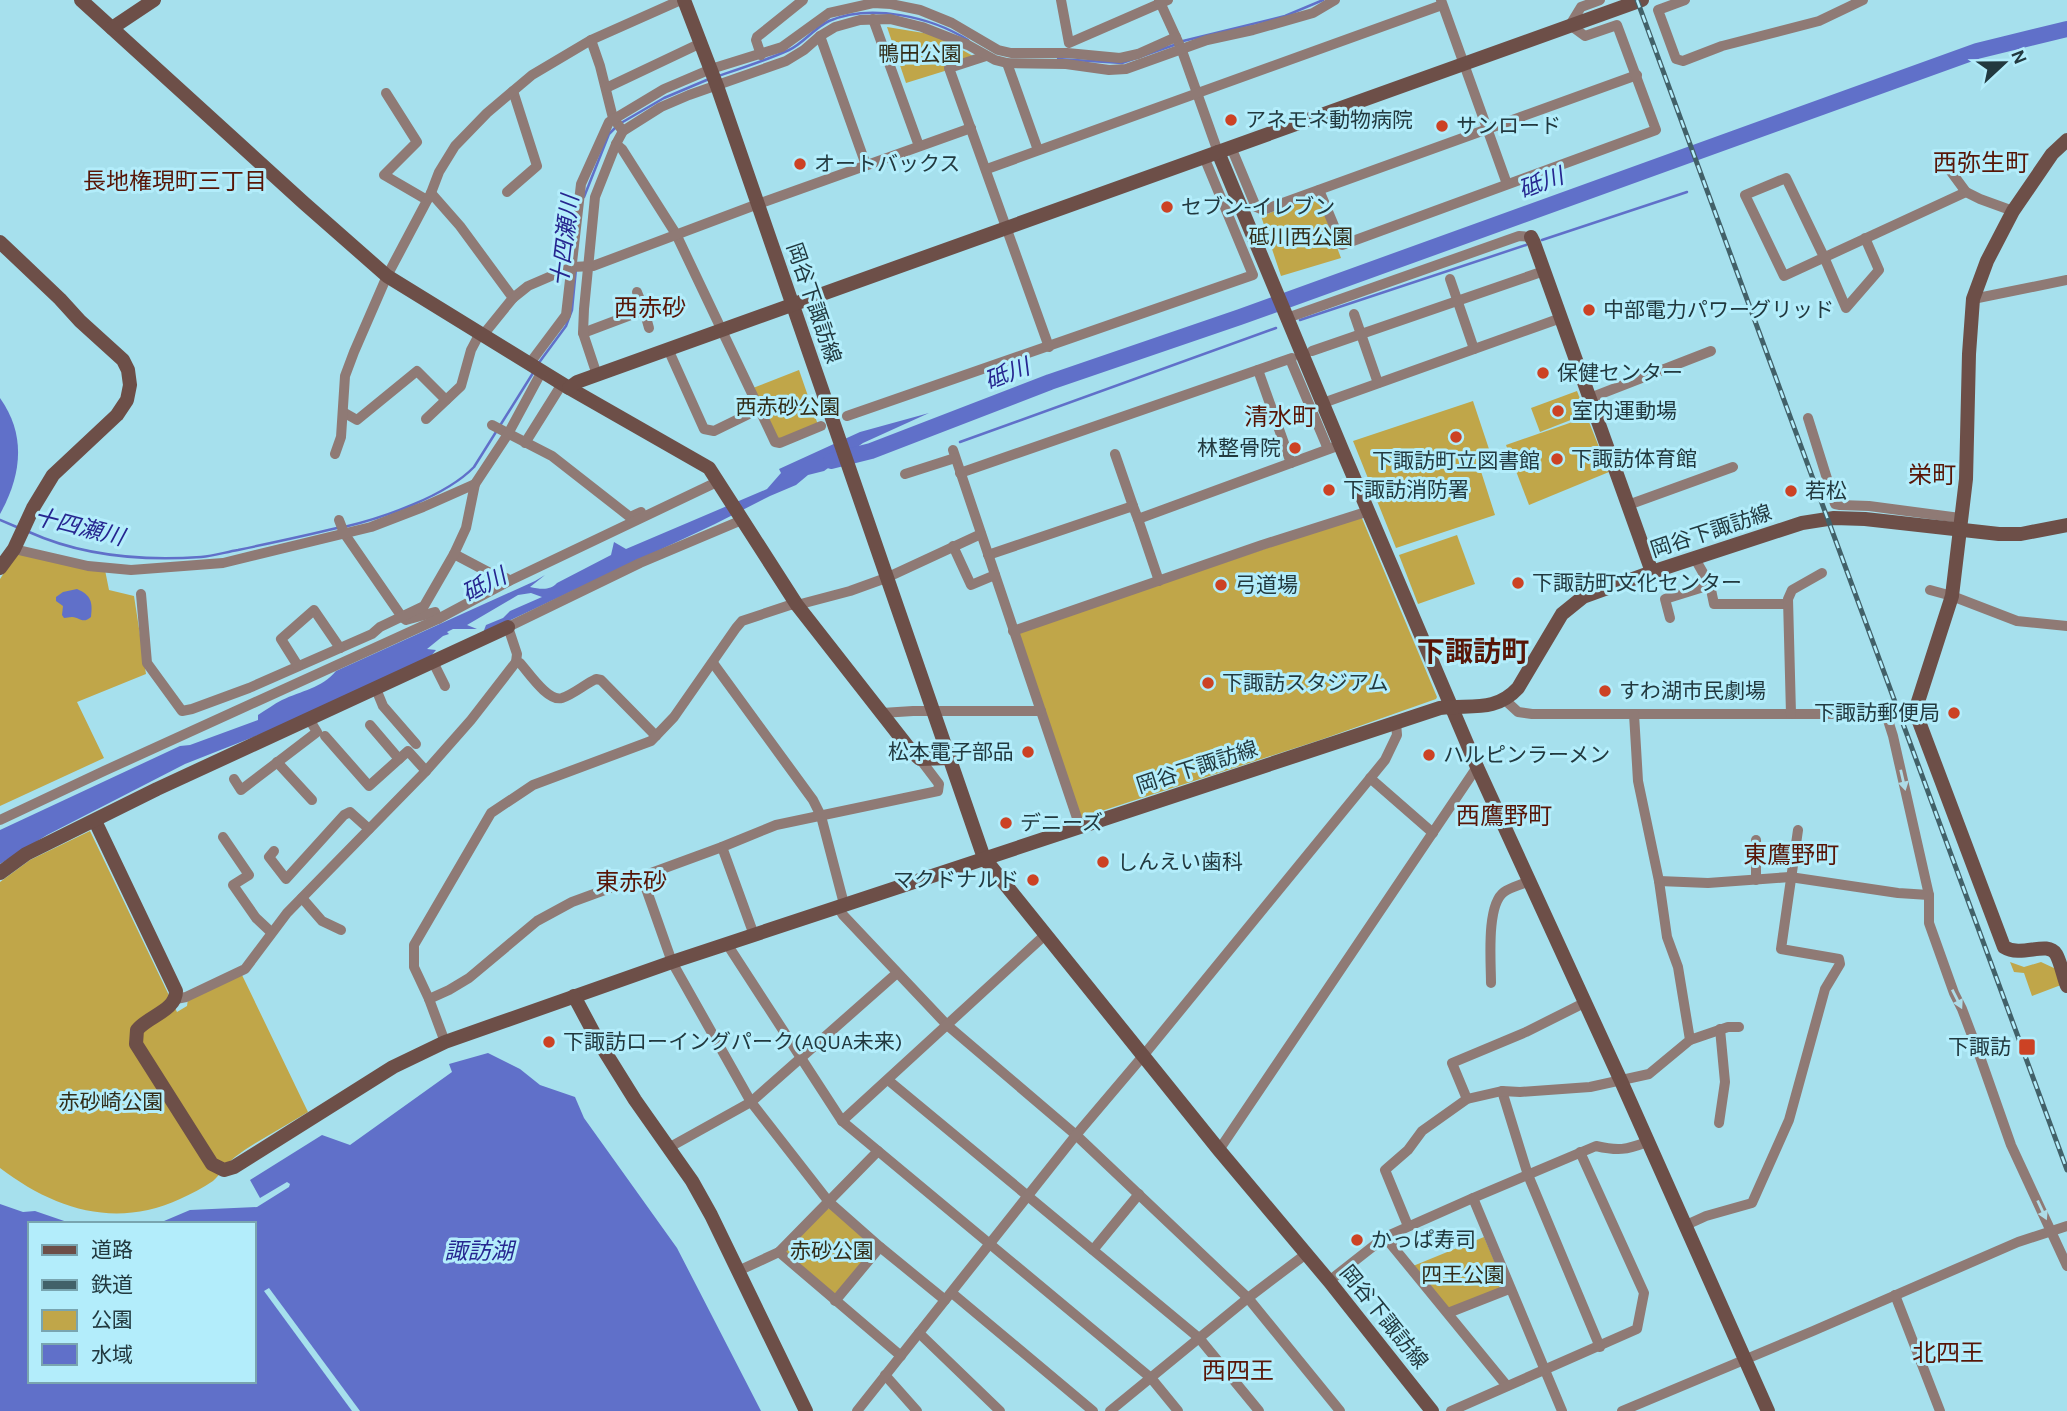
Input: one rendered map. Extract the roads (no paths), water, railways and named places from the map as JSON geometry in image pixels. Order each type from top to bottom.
[{"type":"street","points":[[81,0],[387,276],[620,419],[709,468],[797,605],[939,784],[938,791],[776,825],[572,902],[537,921],[469,978],[429,999]]},
{"type":"street","points":[[112,28],[154,0]]},
{"type":"street","points":[[335,454],[341,438],[345,376],[354,352],[387,276],[454,146],[487,113],[532,75],[591,40],[683,0]]},
{"type":"street","name":"岡谷下諏訪線","points":[[683,0],[714,77],[984,858],[1432,1411]]},
{"type":"street","points":[[761,55],[757,37],[803,0]]},
{"type":"street","points":[[1061,0],[1069,43],[1162,1],[1198,94],[1256,207],[1263,210],[1637,75]]},
{"type":"street","points":[[597,375],[583,333],[580,267],[582,185],[609,122],[618,125],[661,107],[714,77],[782,47],[821,18],[843,9],[873,3],[922,5],[968,46],[1007,63],[1066,64],[1109,70],[1126,69],[1207,40],[1313,13],[1335,0]]},
{"type":"street","points":[[1570,25],[1581,7],[1600,0]]},
{"type":"street","points":[[525,443],[565,386],[1642,0]]},
{"type":"street","points":[[1685,0],[1658,10],[1676,59],[1683,61],[1722,46],[1819,21],[1863,0]]},
{"type":"street","points":[[987,169],[1441,3],[1507,184]]},
{"type":"street","points":[[618,125],[664,89],[786,61],[820,36],[850,22],[873,19],[949,30],[1012,53],[1067,53],[1121,58],[1138,54],[1176,37]]},
{"type":"street","points":[[873,19],[919,146]]},
{"type":"street","points":[[1319,190],[1342,246],[1656,130],[1617,25],[1585,36],[1570,25]]},
{"type":"street","points":[[820,36],[866,165]]},
{"type":"street","points":[[141,594],[147,663],[181,711],[248,688],[372,634],[380,627],[425,606],[466,528],[475,484],[507,434],[536,367],[566,315],[597,190],[616,144],[618,125],[591,40]]},
{"type":"street","points":[[606,88],[701,43]]},
{"type":"street","points":[[986,55],[949,68],[1049,346]]},
{"type":"street","points":[[1007,63],[1038,150]]},
{"type":"street","points":[[507,192],[537,166],[513,91]]},
{"type":"street","points":[[386,93],[417,142],[384,175],[429,197],[460,226],[513,298]]},
{"type":"street","points":[[426,419],[461,386],[471,350],[513,298],[528,286],[580,267],[593,266],[971,128]]},
{"type":"street","points":[[2067,140],[2052,154],[2012,211],[1987,261],[1973,299],[1966,479],[1952,596],[1915,711],[2004,947],[2018,952],[2045,947],[2051,949],[2056,954],[2067,986]]},
{"type":"street","points":[[616,144],[622,149],[676,234],[775,442],[779,443],[821,426]]},
{"type":"street","points":[[1225,149],[1273,284],[1323,403],[1334,447]]},
{"type":"street","points":[[847,416],[1253,275],[1204,157]]},
{"type":"street","points":[[1941,158],[1966,192],[2012,211]]},
{"type":"street","points":[[1865,238],[1879,270],[1846,308],[1824,257],[1786,178],[1745,195],[1784,275],[1824,257],[1865,238],[1966,192]]},
{"type":"street","points":[[582,185],[597,190]]},
{"type":"street","points":[[1286,316],[1519,236],[1531,237],[1651,572]]},
{"type":"street","points":[[0,242],[123,360],[130,379],[130,392],[123,407],[53,475],[15,546],[0,568]]},
{"type":"street","points":[[1312,351],[1544,271]]},
{"type":"street","points":[[1450,279],[1474,349]]},
{"type":"street","points":[[1973,299],[2067,280]]},
{"type":"street","points":[[637,292],[649,328]]},
{"type":"street","points":[[583,333],[644,310]]},
{"type":"street","points":[[1354,314],[1378,383]]},
{"type":"street","points":[[1323,403],[1561,318]]},
{"type":"street","points":[[668,349],[704,429],[714,431],[759,409]]},
{"type":"street","points":[[1590,398],[1711,351]]},
{"type":"street","points":[[960,473],[1291,358],[1334,447],[1369,511],[1477,767],[1768,1411]]},
{"type":"street","points":[[1258,370],[1291,463]]},
{"type":"street","points":[[342,412],[357,420],[417,371],[446,400]]},
{"type":"street","points":[[1808,418],[1835,504],[1869,506],[1959,524]]},
{"type":"street","points":[[494,426],[552,456],[630,517],[654,507],[656,512]]},
{"type":"street","points":[[1138,519],[1334,447]]},
{"type":"street","points":[[905,474],[954,454],[1080,827]]},
{"type":"street","points":[[1115,454],[1159,581]]},
{"type":"street","points":[[1628,505],[1733,467]]},
{"type":"street","points":[[15,546],[88,566],[131,570],[223,563],[342,527],[371,527],[475,484]]},
{"type":"street","points":[[0,820],[438,619],[509,581],[721,484]]},
{"type":"street","points":[[988,555],[1133,506]]},
{"type":"street","points":[[1013,631],[1369,511]]},
{"type":"street","points":[[0,873],[26,854],[157,789],[376,689],[740,516]]},
{"type":"street","name":"岡谷下諏訪線","points":[[984,858],[1440,708],[1480,707],[1505,700],[1518,688],[1562,614],[1583,597],[1801,523],[1834,518],[1865,519],[1959,524],[2021,534],[2067,525]]},
{"type":"street","points":[[342,527],[402,617],[406,620],[435,612],[438,619]]},
{"type":"street","points":[[445,1042],[414,967],[414,946],[491,813],[533,785],[645,744],[656,736],[674,717],[743,621],[886,578],[981,534]]},
{"type":"street","points":[[953,546],[971,585],[995,575]]},
{"type":"street","points":[[454,554],[509,581]]},
{"type":"street","points":[[1694,558],[1710,585],[1714,604],[1786,604]]},
{"type":"street","points":[[1791,715],[1786,604],[1792,590],[1822,573]]},
{"type":"street","points":[[1670,618],[1665,599],[1710,585]]},
{"type":"street","points":[[1930,590],[2017,621],[2067,626]]},
{"type":"street","points":[[298,666],[281,639],[314,610],[340,648]]},
{"type":"street","points":[[508,626],[517,654],[516,662],[471,720],[426,771],[302,898],[245,968],[186,997],[176,999],[169,1007],[140,1026],[136,1034],[136,1045],[212,1164],[224,1170],[234,1167],[393,1068],[445,1042],[671,962],[984,858]]},
{"type":"street","points":[[372,634],[391,634],[394,639]]},
{"type":"street","points":[[433,662],[445,686]]},
{"type":"street","points":[[516,662],[554,699],[562,698],[596,678],[601,680],[656,736]]},
{"type":"street","points":[[713,663],[813,800],[821,816],[844,915],[947,1025],[1076,1135],[1248,1298],[1340,1411]]},
{"type":"street","points":[[376,689],[383,706],[416,744]]},
{"type":"street","points":[[1505,700],[1518,712],[1532,714],[1791,715],[1915,711]]},
{"type":"street","points":[[882,713],[1041,710]]},
{"type":"street","points":[[1634,714],[1638,781],[1659,881],[1667,937],[1678,967],[1690,1040]]},
{"type":"street","points":[[1886,714],[1929,895],[1929,923],[2011,1145],[2067,1266]]},
{"type":"street","points":[[234,779],[241,790],[317,732],[309,719]]},
{"type":"street","points":[[857,1411],[1076,1135],[1385,760],[1397,735],[1396,723]]},
{"type":"street","points":[[370,724],[399,759]]},
{"type":"street","points":[[324,736],[369,786],[408,751],[426,771]]},
{"type":"street","points":[[920,759],[950,758]]},
{"type":"street","points":[[277,762],[312,800]]},
{"type":"street","points":[[1219,1150],[1477,767]]},
{"type":"street","points":[[1370,778],[1433,833]]},
{"type":"street","points":[[274,851],[270,857],[286,879],[344,815],[350,813],[369,829]]},
{"type":"street","points":[[95,821],[176,991],[176,999]]},
{"type":"street","points":[[1684,1226],[1706,1216],[1752,1203],[1789,1120],[1825,989],[1840,964],[1839,959],[1781,949],[1798,830]]},
{"type":"street","points":[[223,837],[249,875],[233,885],[256,918],[271,933]]},
{"type":"street","points":[[1756,840],[1756,880]]},
{"type":"street","points":[[722,847],[754,935]]},
{"type":"street","points":[[642,877],[671,962],[751,1101],[829,1202],[880,1247],[948,1296],[1093,1411]]},
{"type":"street","points":[[1659,881],[1708,883],[1790,877],[1929,895]]},
{"type":"street","points":[[1491,983],[1495,906],[1502,893],[1529,881]]},
{"type":"street","points":[[302,898],[322,920],[341,930]]},
{"type":"street","points":[[842,1121],[1045,935]]},
{"type":"street","points":[[727,944],[842,1121],[1150,1378],[1178,1411]]},
{"type":"street","points":[[670,1147],[724,1119],[751,1101],[897,974]]},
{"type":"street","points":[[574,996],[635,1100],[670,1147],[711,1215],[806,1411]]},
{"type":"street","points":[[1467,1099],[1452,1063],[1526,1032],[1584,1003]]},
{"type":"street","points":[[1408,1226],[1385,1170],[1408,1150],[1422,1131],[1467,1099],[1502,1091],[1590,1087],[1649,1074],[1690,1040],[1728,1027],[1739,1027]]},
{"type":"street","points":[[1719,1122],[1725,1082],[1720,1030]]},
{"type":"street","points":[[888,1080],[1199,1338],[1259,1411]]},
{"type":"street","points":[[1502,1091],[1528,1175],[1600,1347]]},
{"type":"street","points":[[1329,1281],[1385,1237],[1408,1226],[1596,1146],[1627,1150],[1647,1142]]},
{"type":"street","points":[[738,1271],[779,1252],[878,1151]]},
{"type":"street","points":[[1451,1411],[1637,1329],[1644,1293],[1580,1152]]},
{"type":"street","points":[[1093,1250],[1139,1194]]},
{"type":"street","points":[[1473,1199],[1562,1411]]},
{"type":"street","points":[[1622,1411],[2018,1242],[2067,1226]]},
{"type":"street","points":[[1385,1237],[1507,1386]]},
{"type":"street","points":[[835,1301],[880,1247]]},
{"type":"street","points":[[779,1252],[901,1356]]},
{"type":"street","points":[[1110,1411],[1306,1254]]},
{"type":"street","points":[[1448,1313],[1509,1289]]},
{"type":"street","points":[[1895,1296],[1940,1411]]},
{"type":"street","points":[[919,1333],[1000,1411]]},
{"type":"street","points":[[885,1375],[918,1411]]},
{"type":"water","points":[[0,398],[14,427],[18,456],[13,485],[0,514]]},
{"type":"water","points":[[929,413],[863,443],[824,471],[808,475],[796,485],[483,633],[486,625],[542,597],[531,593],[518,595],[467,625],[477,629],[453,629],[447,632],[449,634],[427,649],[436,650],[431,656],[271,730],[185,764],[47,835],[0,864],[0,830],[180,746],[190,745],[258,720],[258,715],[273,705],[318,685],[336,671],[545,575],[530,587],[551,587],[611,555],[614,542],[626,549],[767,489],[781,473],[779,469],[860,432]]},
{"type":"water","points":[[77,589],[88,597],[91,603],[91,617],[86,620],[64,618],[63,606],[56,601],[56,597],[63,592]]},
{"type":"water","name":"諏訪湖","points":[[488,1053],[520,1069],[540,1085],[575,1097],[584,1118],[677,1248],[761,1411],[0,1411],[0,1204],[23,1212],[35,1211],[67,1222],[28,1222],[28,1383],[256,1383],[256,1222],[162,1222],[190,1210],[257,1207],[290,1184],[287,1182],[260,1198],[250,1180],[322,1135],[350,1145],[452,1072],[449,1064]]},
{"type":"waterway","name":"十四瀬川","points":[[1183,41],[1285,16],[1323,0]]},
{"type":"waterway","name":"十四瀬川","points":[[718,76],[789,50],[829,21],[863,13],[919,19],[968,40]]},
{"type":"waterway","name":"砥川","points":[[831,461],[871,451],[1050,382],[1240,317],[1977,51],[2067,29]]},
{"type":"waterway","name":"十四瀬川","points":[[1058,59],[1122,63],[1177,44]]},
{"type":"waterway","name":"十四瀬川","points":[[621,123],[664,98],[709,79]]},
{"type":"waterway","name":"十四瀬川","points":[[584,197],[609,134],[616,127]]},
{"type":"waterway","points":[[1542,240],[1687,192]]},
{"type":"waterway","points":[[1300,320],[1526,245]]},
{"type":"waterway","name":"十四瀬川","points":[[538,364],[566,326],[572,310],[576,269]]},
{"type":"waterway","points":[[960,442],[1276,328]]},
{"type":"waterway","name":"十四瀬川","points":[[344,527],[413,504],[462,478],[474,467],[533,373]]},
{"type":"waterway","name":"十四瀬川","points":[[0,520],[19,528]]},
{"type":"waterway","name":"十四瀬川","points":[[29,532],[92,552],[179,558],[211,556],[337,528]]},
{"type":"railway","points":[[1637,0],[2067,1170]]},
{"type":"place","name":"アネモネ動物病院","points":[[1231,120]]},
{"type":"place","name":"サンロード","points":[[1442,126]]},
{"type":"place","name":"オートバックス","points":[[800,164]]},
{"type":"place","name":"セブン-イレブン","points":[[1167,207]]},
{"type":"place","name":"中部電力パワーグリッド","points":[[1589,310]]},
{"type":"place","name":"保健センター","points":[[1543,373]]},
{"type":"place","name":"室内運動場","points":[[1558,411]]},
{"type":"place","name":"下諏訪町立図書館","points":[[1456,437]]},
{"type":"place","name":"林整骨院","points":[[1295,448]]},
{"type":"place","name":"下諏訪体育館","points":[[1557,459]]},
{"type":"place","name":"下諏訪消防署","points":[[1329,490]]},
{"type":"place","name":"若松","points":[[1791,491]]},
{"type":"place","name":"下諏訪町文化センター","points":[[1518,583]]},
{"type":"place","name":"弓道場","points":[[1221,585]]},
{"type":"place","name":"下諏訪スタジアム","points":[[1208,683]]},
{"type":"place","name":"すわ湖市民劇場","points":[[1605,691]]},
{"type":"place","name":"下諏訪郵便局","points":[[1954,713]]},
{"type":"place","name":"松本電子部品","points":[[1028,752]]},
{"type":"place","name":"ハルピンラーメン","points":[[1429,755]]},
{"type":"place","name":"デニーズ","points":[[1006,823]]},
{"type":"place","name":"しんえい歯科","points":[[1103,862]]},
{"type":"place","name":"マクドナルド","points":[[1033,880]]},
{"type":"place","name":"下諏訪ローイングパーク(AQUA未来)","points":[[549,1042]]},
{"type":"place","name":"下諏訪","points":[[2027,1047]]},
{"type":"place","name":"かっぱ寿司","points":[[1357,1240]]},
{"type":"district","name":"西弥生町","points":[[1981,163]]},
{"type":"district","name":"長地権現町三丁目","points":[[175,181]]},
{"type":"district","name":"西赤砂","points":[[650,308]]},
{"type":"district","name":"清水町","points":[[1280,417]]},
{"type":"district","name":"栄町","points":[[1932,475]]},
{"type":"district","name":"下諏訪町","points":[[1473,651]]},
{"type":"district","name":"西鷹野町","points":[[1504,816]]},
{"type":"district","name":"東鷹野町","points":[[1791,855]]},
{"type":"district","name":"東赤砂","points":[[631,882]]},
{"type":"district","name":"北四王","points":[[1948,1353]]},
{"type":"district","name":"西四王","points":[[1238,1371]]},
{"type":"park label","name":"鴨田公園","points":[[920,54]]},
{"type":"park label","name":"砥川西公園","points":[[1301,237]]},
{"type":"park label","name":"西赤砂公園","points":[[788,407]]},
{"type":"park label","name":"赤砂崎公園","points":[[111,1102]]},
{"type":"park label","name":"赤砂公園","points":[[832,1251]]},
{"type":"park label","name":"四王公園","points":[[1463,1275]]}]
